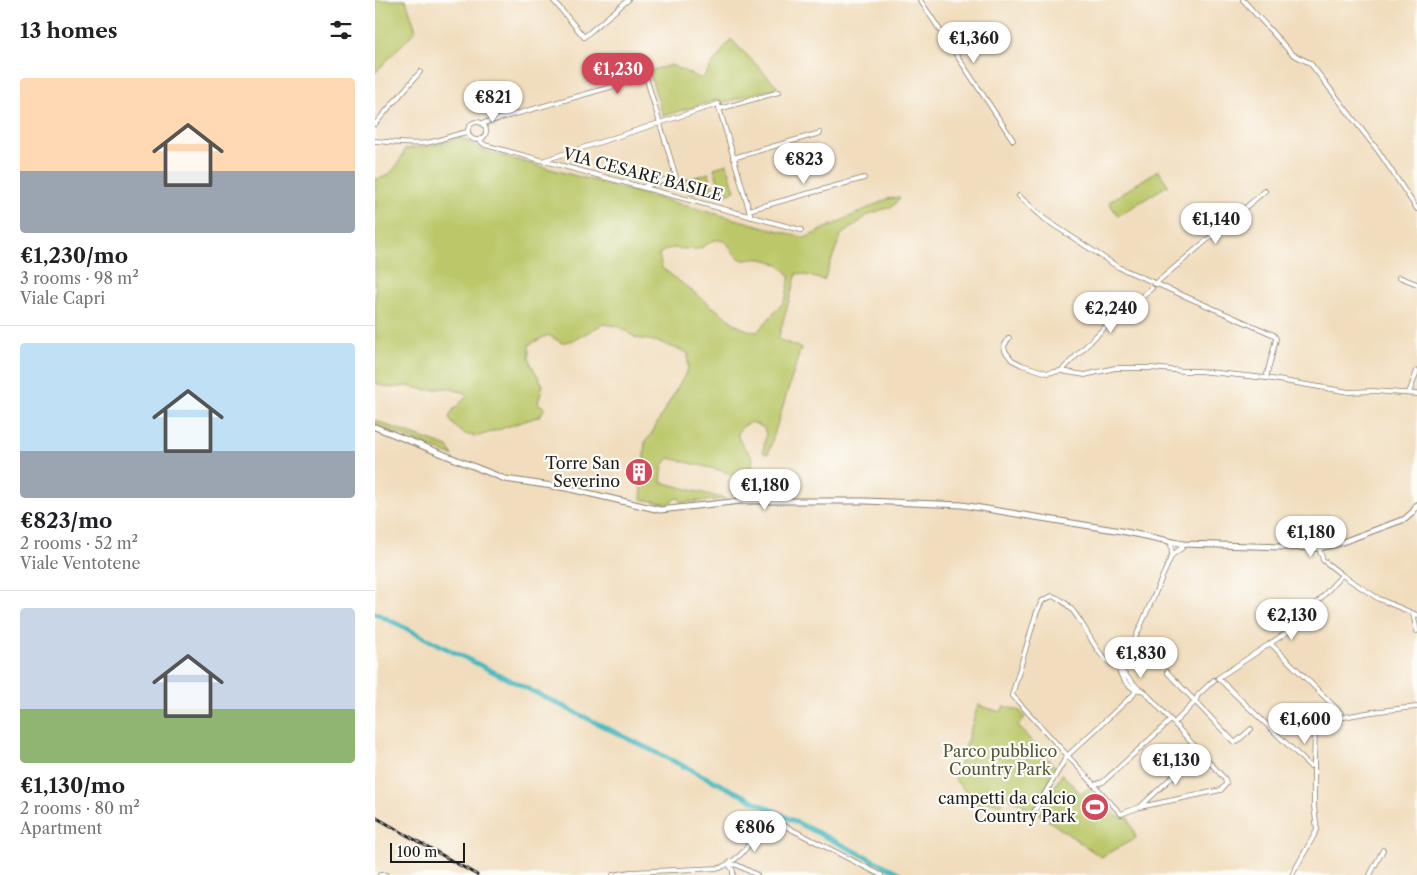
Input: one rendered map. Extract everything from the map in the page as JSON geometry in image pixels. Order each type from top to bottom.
[{"type":"street","points":[[553,0],[585,37],[628,0]]},
{"type":"street","points":[[920,0],[1013,140]]},
{"type":"street","points":[[1243,0],[1291,54],[1310,63],[1379,152],[1417,209]]},
{"type":"street","points":[[375,124],[419,72]]},
{"type":"street","points":[[483,125],[484,123],[646,77],[676,177],[644,187]]},
{"type":"street","points":[[719,109],[779,92]]},
{"type":"street","points":[[544,160],[718,104],[751,217]]},
{"type":"street","points":[[478,122],[483,125],[485,135],[479,140],[470,138],[468,132],[472,123],[478,122]]},
{"type":"street","points":[[375,141],[420,143],[468,132]]},
{"type":"street","points":[[733,158],[820,133]]},
{"type":"street","name":"VIA CESARE BASILE","points":[[479,140],[485,145],[801,230]]},
{"type":"street","points":[[749,210],[864,178]]},
{"type":"street","points":[[1061,371],[1104,328],[1265,191]]},
{"type":"street","points":[[1019,196],[1051,224],[1118,267],[1153,286],[1274,335],[1276,339],[1265,378]]},
{"type":"street","points":[[1399,277],[1417,284]]},
{"type":"street","points":[[1009,338],[1004,346],[1005,351],[1013,360],[1047,373],[1061,371],[1085,375],[1115,368],[1151,368],[1265,378],[1349,392],[1417,394]]},
{"type":"street","points":[[1409,393],[1417,371]]},
{"type":"street","points":[[375,427],[505,479],[566,488],[660,510],[741,501],[865,501],[962,505],[1121,531],[1183,544],[1319,548],[1337,544],[1405,519],[1413,512],[1417,505]]},
{"type":"street","points":[[1119,666],[1130,650],[1172,555],[1171,542]]},
{"type":"street","points":[[1172,555],[1182,548],[1183,544]]},
{"type":"street","points":[[1319,548],[1323,560],[1342,575],[1379,599],[1415,614],[1417,631]]},
{"type":"street","points":[[1311,766],[1218,678],[1295,628],[1342,575]]},
{"type":"street","points":[[1052,596],[1060,598],[1068,604],[1097,649],[1109,663],[1119,666],[1138,690],[1144,692],[1225,779],[1224,788],[1121,814],[1012,694],[1036,614],[1042,601],[1052,596]]},
{"type":"street","points":[[1271,644],[1341,713]]},
{"type":"street","points":[[1167,672],[1235,743],[1251,729]]},
{"type":"street","points":[[1093,785],[1103,782],[1173,722],[1195,702],[1198,694],[1214,680]]},
{"type":"street","points":[[1034,812],[1067,756],[1138,690]]},
{"type":"street","points":[[1292,875],[1317,830],[1314,806],[1314,762],[1315,733],[1318,725],[1345,718],[1417,707]]},
{"type":"street","points":[[1139,808],[1200,751]]},
{"type":"street","points":[[613,875],[630,872],[720,868],[745,852],[760,820],[769,818],[881,875]]},
{"type":"street","points":[[1370,875],[1383,850]]},
{"type":"street","points":[[729,864],[733,875]]},
{"type":"street","points":[[729,864],[737,865],[757,875]]},
{"type":"street","points":[[380,875],[386,875]]},
{"type":"green space","points":[[375,0],[406,0],[416,30],[375,73]]},
{"type":"green space","points":[[731,39],[778,87],[722,103],[720,99],[663,116],[649,71],[671,65],[702,79]]},
{"type":"green space","points":[[460,137],[484,151],[805,238],[887,199],[900,197],[893,206],[870,214],[841,235],[824,280],[797,273],[778,339],[801,348],[768,454],[763,452],[766,434],[764,428],[752,422],[744,426],[738,434],[741,443],[753,458],[751,482],[723,471],[669,458],[663,465],[661,482],[726,499],[681,503],[679,498],[674,499],[670,504],[641,499],[645,442],[688,369],[688,353],[659,342],[636,338],[618,326],[603,324],[574,340],[562,343],[548,335],[529,345],[531,364],[543,385],[538,403],[545,408],[540,416],[479,436],[461,432],[449,418],[452,411],[467,396],[462,392],[447,388],[427,390],[407,386],[391,388],[375,383],[375,179],[386,176],[394,169],[405,149],[430,146]],"holes":[[[714,240],[720,240],[728,244],[741,259],[768,260],[778,265],[790,276],[783,303],[757,332],[738,326],[662,268],[659,255],[667,249],[697,249]]]},
{"type":"green space","points":[[727,164],[735,191],[722,195],[714,168]]},
{"type":"green space","points":[[1158,170],[1168,185],[1118,216],[1109,202]]},
{"type":"green space","points":[[709,173],[713,188],[689,195],[685,180]]},
{"type":"green space","points":[[375,420],[448,447],[453,456],[375,425]]},
{"type":"green space","name":"Parco pubblico Country Park","points":[[978,705],[1001,712],[1004,706],[1020,711],[1025,717],[1018,726],[1056,768],[1033,811],[1006,796],[1000,805],[989,801],[979,806],[955,780]]},
{"type":"green space","name":"Parco pubblico Country Park","points":[[1062,774],[1081,794],[1090,787],[1117,816],[1122,818],[1128,817],[1136,838],[1101,857],[1039,814]]},
{"type":"waterway","points":[[375,613],[903,875]]},
{"type":"railway","points":[[375,817],[477,875]]},
{"type":"place","name":"Torre San Severino","points":[[639,472]]},
{"type":"place","name":"campetti da calcio Country Park","points":[[1095,807]]}]
